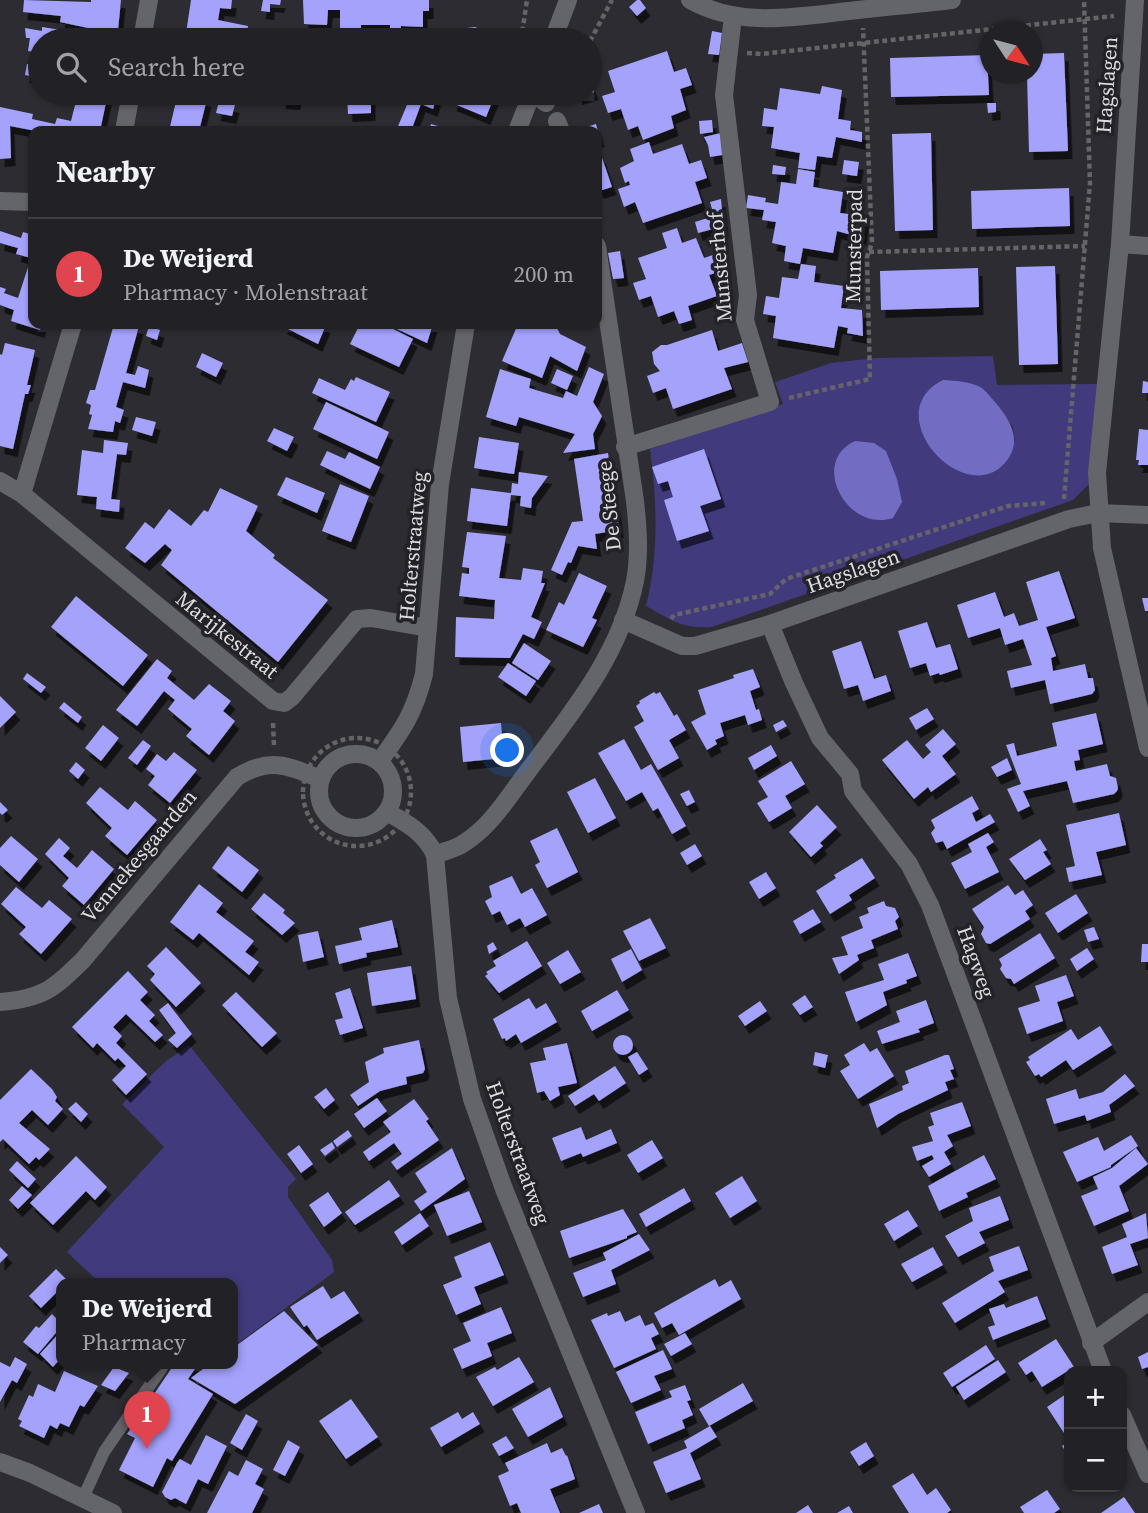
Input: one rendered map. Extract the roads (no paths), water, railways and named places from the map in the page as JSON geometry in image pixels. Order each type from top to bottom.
[{"type":"street","points":[[144,28],[149,0]]},
{"type":"street","points":[[558,28],[568,0]]},
{"type":"street","points":[[690,0],[702,7],[733,16],[776,19],[952,0]]},
{"type":"street","name":"Hagslagen","points":[[1135,7],[1120,244],[1097,473],[1102,548],[1148,748]]},
{"type":"street","name":"Munsterhof","points":[[625,447],[770,402],[745,320],[748,295],[724,96],[733,16]]},
{"type":"street","points":[[125,126],[129,105]]},
{"type":"street","points":[[520,126],[532,105]]},
{"type":"street","points":[[0,201],[28,202]]},
{"type":"street","points":[[1120,244],[1148,246]]},
{"type":"street","name":"De Steege","points":[[435,855],[464,844],[497,812],[597,675],[623,620],[635,582],[639,542],[635,501],[602,282]]},
{"type":"street","points":[[22,494],[72,329]]},
{"type":"street","name":"Holterstraatweg","points":[[384,754],[410,718],[418,701],[424,674],[440,484],[465,329]]},
{"type":"street","name":"Marijkestraat","points":[[0,481],[22,494],[273,701],[284,703],[292,697],[357,620],[371,618],[428,628]]},
{"type":"street","name":"Hagslagen","points":[[623,620],[682,646],[695,646],[770,624],[1069,519],[1098,513],[1148,516]]},
{"type":"street","name":"Hagweg","points":[[770,624],[793,683],[820,738],[850,774],[853,791],[909,864],[930,905],[1101,1366]]},
{"type":"street","points":[[384,754],[393,786],[387,812],[370,826],[349,828],[339,825],[330,818],[319,800],[313,776],[340,757],[384,754]]},
{"type":"street","name":"Vennekesgaarden","points":[[0,1002],[34,997],[55,987],[83,960],[237,777],[254,766],[275,764],[313,776]]},
{"type":"street","points":[[387,812],[422,834],[435,855]]},
{"type":"street","name":"Holterstraatweg","points":[[435,855],[448,998],[472,1099],[504,1188],[636,1513]]},
{"type":"street","points":[[1091,1342],[1148,1302]]},
{"type":"street","points":[[1127,1426],[1148,1474]]},
{"type":"street","points":[[0,1462],[79,1506],[113,1513]]},
{"type":"lane","points":[[79,1506],[104,1452],[161,1369]]},
{"type":"place","name":"De Weijerd","points":[[147,1449]]}]
